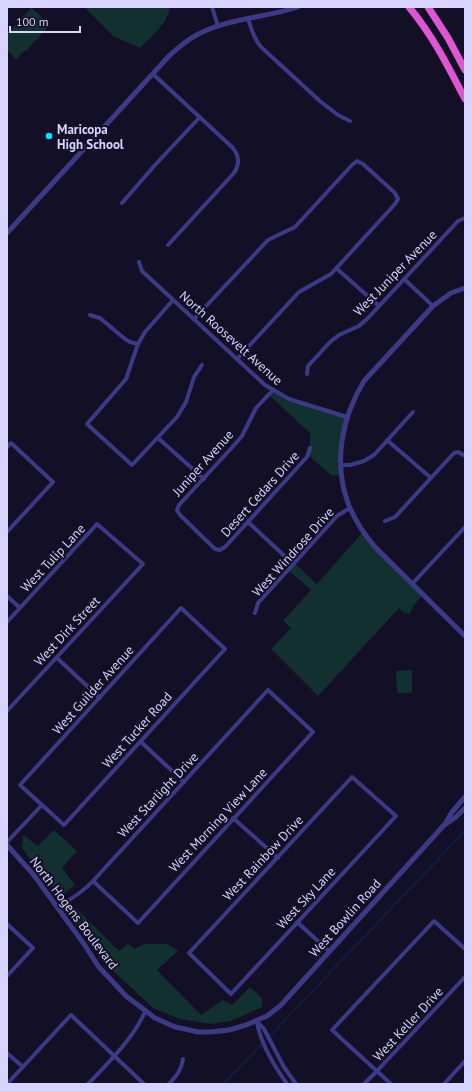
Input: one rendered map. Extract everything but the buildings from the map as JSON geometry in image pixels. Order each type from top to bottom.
[{"type":"highway","points":[[409,7],[437,46],[465,100]]},
{"type":"highway","points":[[428,7],[448,38],[465,70]]},
{"type":"street","points":[[212,7],[218,26]]},
{"type":"street","points":[[7,233],[169,56],[188,40],[218,26],[287,11],[298,7]]},
{"type":"street","points":[[248,19],[257,43],[315,98],[338,115],[350,120]]},
{"type":"street","points":[[153,74],[232,147],[238,159],[238,165],[234,173],[168,245]]},
{"type":"street","points":[[122,203],[200,117]]},
{"type":"street","points":[[194,320],[268,240],[295,227],[357,161],[363,164],[395,193],[398,199],[395,204],[331,274],[299,292],[237,359]]},
{"type":"street","name":"West Juniper Avenue","points":[[307,374],[308,366],[330,342],[339,335],[359,326],[369,317],[458,221],[465,218]]},
{"type":"street","name":"North Roosevelt Avenue","points":[[139,262],[142,271],[265,385],[290,399],[347,417]]},
{"type":"street","points":[[336,268],[379,306]]},
{"type":"street","points":[[404,279],[433,306]]},
{"type":"street","points":[[465,288],[451,293],[433,306],[364,381],[357,392],[347,417],[343,432],[341,465],[346,496],[350,508],[362,531],[412,584],[465,636]]},
{"type":"street","points":[[173,300],[145,332],[138,344],[126,379],[87,424],[132,465],[177,417],[186,402],[194,377],[202,365]]},
{"type":"street","points":[[90,314],[100,318],[125,339],[138,344]]},
{"type":"street","name":"Juniper Avenue","points":[[220,550],[216,549],[180,515],[177,510],[179,505],[242,436],[256,408],[273,390]]},
{"type":"street","points":[[341,465],[350,465],[364,461],[374,455],[413,412]]},
{"type":"street","points":[[158,438],[204,478]]},
{"type":"street","points":[[388,440],[431,478]]},
{"type":"street","points":[[7,447],[11,443],[53,482],[7,532]]},
{"type":"street","name":"Desert Cedars Drive","points":[[220,550],[225,547],[307,457],[310,448]]},
{"type":"street","points":[[385,521],[395,517],[454,453],[458,452],[465,456]]},
{"type":"street","name":"West Windrose Drive","points":[[256,613],[258,603],[337,516],[350,508]]},
{"type":"street","points":[[248,522],[293,564]]},
{"type":"street","name":"West Dirk Street","points":[[7,711],[143,564],[97,524]]},
{"type":"street","name":"West Tulip Lane","points":[[7,622],[97,524]]},
{"type":"street","points":[[412,584],[465,527]]},
{"type":"street","points":[[7,596],[20,608]]},
{"type":"street","name":"West Tucker Road","points":[[42,805],[64,825],[225,649],[181,608]]},
{"type":"street","name":"West Guilder Avenue","points":[[42,805],[20,785],[181,608]]},
{"type":"street","points":[[57,658],[100,698]]},
{"type":"street","name":"West Morning View Lane","points":[[93,881],[138,923],[313,732],[268,690]]},
{"type":"street","name":"West Starlight Drive","points":[[57,907],[75,897],[93,881],[268,690]]},
{"type":"street","points":[[141,742],[184,782]]},
{"type":"street","name":"West Sky Lane","points":[[231,994],[396,816],[352,777]]},
{"type":"street","name":"West Rainbow Drive","points":[[231,994],[189,953],[352,777]]},
{"type":"street","name":"West Bowlin Road","points":[[256,1020],[267,1016],[280,1006],[445,824],[452,812],[465,797]]},
{"type":"street","points":[[7,842],[42,805]]},
{"type":"street","name":"West Bowlin Road","points":[[445,824],[456,817],[465,808]]},
{"type":"street","points":[[233,818],[278,858]]},
{"type":"street","name":"North Hogens Boulevard","points":[[7,845],[33,874],[84,944],[98,966],[126,996],[145,1012],[175,1027],[198,1032],[229,1030],[246,1025],[256,1020]]},
{"type":"street","points":[[391,1084],[332,1030],[434,921],[465,949]]},
{"type":"street","points":[[298,922],[330,952]]},
{"type":"street","points":[[7,924],[33,948],[7,976]]},
{"type":"street","name":"West Keller Drive","points":[[365,1084],[465,977]]},
{"type":"street","points":[[88,1084],[127,1041],[145,1012]]},
{"type":"street","points":[[7,1084],[71,1015],[144,1084]]},
{"type":"street","points":[[256,1020],[266,1032],[284,1067],[296,1084]]},
{"type":"street","points":[[256,1020],[259,1032],[266,1048],[287,1084]]},
{"type":"street","points":[[7,1053],[23,1068]]},
{"type":"street","points":[[169,1084],[181,1068],[183,1059]]},
{"type":"street","points":[[444,1084],[465,1062]]},
{"type":"green space","points":[[84,7],[170,7],[166,19],[140,48],[113,36]]},
{"type":"green space","points":[[31,8],[50,25],[26,51],[24,51],[16,59],[7,50],[7,34]]},
{"type":"green space","points":[[273,390],[282,396],[347,417],[343,432],[342,474],[332,476],[308,455],[310,448],[310,433],[269,395]]},
{"type":"green space","points":[[363,532],[423,595],[413,606],[410,614],[404,613],[399,608],[318,696],[271,649],[291,628],[283,621],[311,590],[288,570],[294,563],[317,584]]},
{"type":"green space","points":[[412,670],[412,693],[397,693],[396,671]]},
{"type":"green space","points":[[54,830],[77,851],[62,868],[75,885],[64,894],[54,890],[22,848],[23,835],[38,846]]},
{"type":"green space","points":[[76,908],[119,951],[128,944],[135,949],[144,944],[168,944],[178,951],[157,970],[201,1015],[223,1000],[232,1005],[250,987],[262,998],[262,1007],[231,1021],[210,1024],[180,1019],[153,1008],[110,968],[75,922]]},
{"type":"waterway","points":[[265,1041],[465,831]]},
{"type":"waterway","points":[[223,1084],[262,1044]]},
{"type":"place","name":"Maricopa High School","points":[[49,136]]}]
